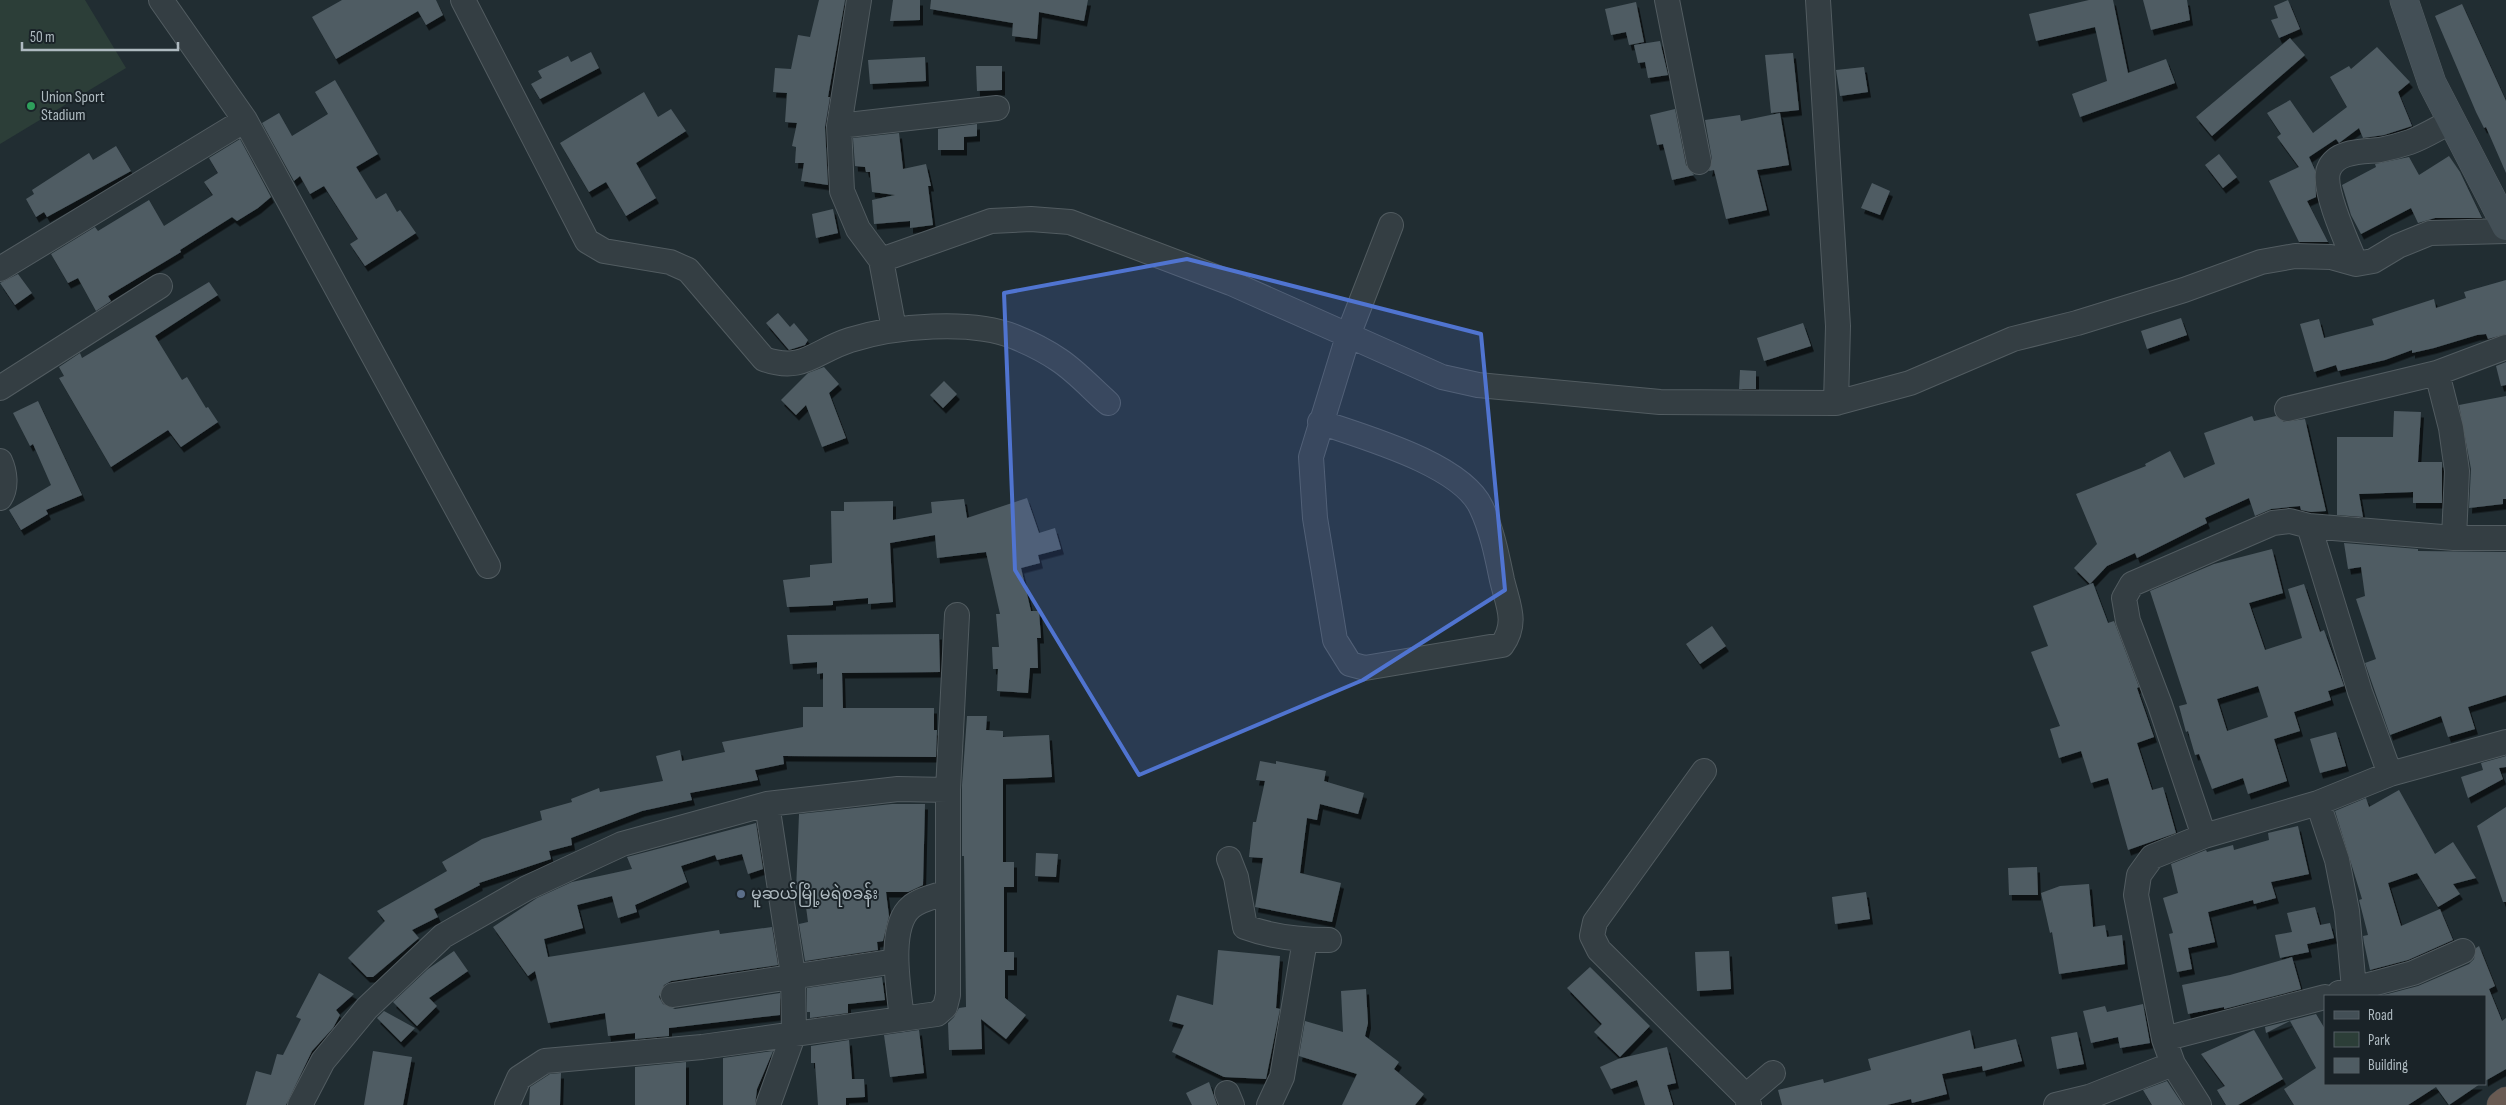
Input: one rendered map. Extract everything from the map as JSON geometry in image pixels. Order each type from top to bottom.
[{"type":"highway","points":[[2501,1105],[2506,1102]]},
{"type":"street","points":[[161,0],[244,120],[488,566]]},
{"type":"street","points":[[463,0],[587,242],[604,251],[670,262],[688,270],[764,359],[779,364],[797,364],[848,340],[894,329],[966,327],[1014,336],[1061,361],[1108,403]]},
{"type":"street","points":[[859,0],[839,126],[842,191],[858,229],[881,260],[894,329]]},
{"type":"street","points":[[1667,0],[1699,162]]},
{"type":"street","points":[[1818,0],[1838,326],[1836,402]]},
{"type":"street","points":[[2404,0],[2432,83],[2506,226]]},
{"type":"street","points":[[839,126],[997,108]]},
{"type":"street","points":[[0,269],[244,120]]},
{"type":"street","points":[[2356,264],[2337,220],[2329,186],[2328,170],[2335,160],[2350,153],[2382,149],[2412,141],[2452,122]]},
{"type":"street","points":[[881,260],[991,221],[1031,219],[1070,222],[1231,283],[1442,377],[1478,385],[1660,402],[1836,402],[1910,384],[2013,339],[2077,323],[2184,290],[2260,262],[2295,256],[2331,257],[2356,264],[2373,261],[2398,246],[2430,233],[2506,231]]},
{"type":"street","points":[[1320,422],[1400,450],[1459,480],[1481,506],[1496,548],[1511,620],[1510,633],[1502,645],[1365,668],[1350,664],[1335,640],[1315,518],[1311,457],[1320,422],[1349,334],[1391,225]]},
{"type":"street","points":[[0,388],[160,286]]},
{"type":"street","points":[[2287,409],[2437,373],[2506,347]]},
{"type":"street","points":[[2437,373],[2451,428],[2457,471],[2454,538]]},
{"type":"street","points":[[0,461],[5,471],[3,493],[0,498]]},
{"type":"street","points":[[2204,836],[2160,705],[2128,620],[2124,598],[2132,584],[2273,523],[2290,520],[2309,526],[2454,538],[2506,538]]},
{"type":"street","points":[[2309,526],[2360,692],[2390,774]]},
{"type":"street","points":[[507,1105],[519,1078],[545,1061],[702,1046],[902,1019],[937,1014],[945,1007],[948,995],[948,790],[957,615]]},
{"type":"street","points":[[2199,1105],[2173,1064],[2164,1040],[2136,895],[2139,875],[2152,858],[2204,836],[2318,803],[2390,774],[2506,742]]},
{"type":"street","points":[[1704,771],[1596,922],[1592,936],[1599,950],[1747,1100],[1773,1073]]},
{"type":"street","points":[[300,1105],[323,1061],[367,1008],[443,936],[527,888],[622,844],[767,804],[898,789],[948,790]]},
{"type":"street","points":[[2318,803],[2337,860],[2347,911],[2354,989]]},
{"type":"street","points":[[767,804],[793,976],[794,1033],[768,1105]]},
{"type":"street","points":[[1229,859],[1236,877],[1245,927],[1260,932],[1305,940],[1329,940]]},
{"type":"street","points":[[902,1019],[896,961],[900,921],[912,906],[947,892]]},
{"type":"street","points":[[1269,1105],[1282,1077],[1305,940]]},
{"type":"street","points":[[2330,995],[2413,973],[2463,951]]},
{"type":"street","points":[[673,995],[896,961]]},
{"type":"street","points":[[2164,1040],[2324,997]]},
{"type":"street","points":[[2056,1105],[2089,1097],[2173,1064]]},
{"type":"highlighted area","points":[[1187,259],[1481,334],[1505,590],[1363,680],[1139,775],[1015,570],[1004,293]]},
{"type":"green space","name":"Union Sport Stadium","points":[[0,0],[85,0],[126,68],[0,144]]},
{"type":"building","points":[[342,0],[436,0],[443,15],[426,25],[418,11],[336,59],[312,17]]},
{"type":"building","points":[[819,0],[845,0],[828,97],[830,97],[825,127],[828,185],[801,181],[804,163],[795,163],[796,147],[792,146],[797,123],[785,122],[787,93],[773,92],[775,68],[791,69],[798,35],[810,37]]},
{"type":"building","points":[[893,0],[920,0],[920,20],[890,21]]},
{"type":"building","points":[[931,0],[1088,0],[1084,21],[1039,12],[1037,39],[1012,36],[1013,23],[930,9]]},
{"type":"building","points":[[2089,0],[2113,0],[2128,73],[2166,59],[2175,83],[2080,117],[2072,94],[2107,81],[2095,27],[2036,41],[2029,14]]},
{"type":"building","points":[[2143,0],[2187,0],[2190,20],[2151,30]]},
{"type":"building","points":[[2288,0],[2300,29],[2279,38],[2271,20],[2278,18],[2274,6]]},
{"type":"building","points":[[1636,2],[1644,42],[1629,45],[1626,32],[1611,35],[1605,9]]},
{"type":"building","points":[[2462,4],[2506,101],[2506,173],[2486,127],[2484,128],[2476,112],[2435,16]]},
{"type":"building","points":[[2290,38],[2305,55],[2212,136],[2196,117]]},
{"type":"building","points":[[1660,41],[1668,75],[1648,78],[1645,62],[1638,63],[1634,45]]},
{"type":"building","points":[[2377,47],[2410,82],[2398,92],[2412,126],[2384,135],[2363,138],[2359,128],[2339,143],[2336,139],[2309,157],[2315,170],[2316,197],[2307,201],[2328,242],[2299,242],[2269,181],[2299,167],[2277,137],[2281,134],[2267,113],[2290,100],[2313,133],[2347,107],[2330,77],[2349,66],[2351,69]]},
{"type":"building","points":[[591,52],[599,68],[540,99],[531,84],[542,78],[538,71],[568,56],[571,62]]},
{"type":"building","points":[[1793,53],[1799,110],[1771,113],[1765,55]]},
{"type":"building","points":[[925,57],[926,81],[870,84],[868,60]]},
{"type":"building","points":[[976,66],[1002,66],[1002,90],[977,91]]},
{"type":"building","points":[[1864,67],[1868,92],[1840,96],[1836,70]]},
{"type":"building","points":[[335,80],[378,154],[356,167],[376,199],[386,193],[397,212],[400,210],[416,233],[365,266],[350,244],[358,239],[324,186],[310,194],[300,176],[294,181],[262,123],[279,113],[292,136],[328,114],[315,92]]},
{"type":"building","points":[[644,92],[658,117],[671,109],[686,131],[636,163],[656,198],[626,216],[606,182],[589,192],[560,143]]},
{"type":"building","points":[[1675,109],[1686,165],[1694,175],[1672,180],[1663,144],[1657,145],[1650,115]]},
{"type":"building","points":[[1780,113],[1789,165],[1757,170],[1767,210],[1726,219],[1714,170],[1709,171],[1712,159],[1705,120],[1740,115],[1741,121]]},
{"type":"building","points":[[977,124],[977,136],[964,137],[964,150],[938,150],[938,129]]},
{"type":"building","points":[[899,133],[903,169],[926,164],[931,186],[928,186],[933,225],[910,228],[910,221],[874,224],[872,200],[895,195],[872,192],[870,172],[866,172],[865,167],[855,166],[853,138]]},
{"type":"building","points":[[240,139],[271,197],[258,208],[237,221],[232,217],[180,250],[181,252],[108,296],[111,301],[96,311],[78,278],[68,283],[51,254],[95,227],[98,231],[149,200],[164,226],[213,195],[204,182],[218,173],[209,158]]},
{"type":"building","points":[[116,146],[131,171],[47,217],[44,212],[36,217],[26,199],[34,194],[32,190],[89,153],[93,160]]},
{"type":"building","points":[[2219,154],[2237,177],[2223,188],[2205,165]]},
{"type":"building","points":[[2449,156],[2460,172],[2482,218],[2435,218],[2418,223],[2411,208],[2361,234],[2351,215],[2342,185],[2376,167],[2375,164],[2409,157],[2419,175]]},
{"type":"building","points":[[1872,183],[1890,191],[1880,215],[1861,208]]},
{"type":"building","points":[[833,209],[838,233],[816,238],[812,214]]},
{"type":"building","points":[[18,274],[32,293],[15,305],[0,283]]},
{"type":"building","points":[[2506,280],[2506,334],[2488,339],[2486,334],[2477,335],[2434,348],[2412,353],[2412,350],[2385,360],[2338,371],[2336,365],[2314,372],[2300,324],[2319,319],[2324,338],[2374,325],[2372,319],[2434,299],[2436,308],[2466,298],[2464,292]]},
{"type":"building","points":[[209,282],[218,295],[155,336],[182,380],[187,377],[206,408],[208,407],[218,422],[181,447],[168,430],[111,467],[59,378],[64,376],[59,367],[80,353],[82,358]]},
{"type":"building","points":[[778,313],[790,327],[794,323],[808,340],[805,345],[789,350],[766,323]]},
{"type":"building","points":[[2181,318],[2187,335],[2147,349],[2141,331]]},
{"type":"building","points":[[1803,323],[1811,346],[1764,361],[1757,338]]},
{"type":"building","points":[[2506,362],[2506,385],[2501,386],[2496,366]]},
{"type":"building","points":[[824,367],[839,384],[829,393],[846,438],[822,447],[806,405],[796,415],[781,400],[808,373]]},
{"type":"building","points":[[1740,370],[1756,371],[1756,389],[1739,389]]},
{"type":"building","points":[[944,381],[957,394],[943,408],[930,395]]},
{"type":"building","points":[[2506,396],[2506,499],[2503,499],[2503,504],[2469,508],[2471,469],[2459,405]]},
{"type":"building","points":[[38,401],[82,495],[46,510],[48,514],[21,530],[9,510],[51,485],[33,444],[30,446],[13,413]]},
{"type":"building","points":[[2394,411],[2421,412],[2418,462],[2442,462],[2442,503],[2413,503],[2413,492],[2359,494],[2363,517],[2337,515],[2337,437],[2393,437]]},
{"type":"building","points":[[2252,416],[2254,421],[2276,416],[2284,422],[2305,419],[2326,511],[2311,512],[2301,510],[2300,506],[2271,509],[2255,516],[2249,498],[2205,518],[2207,523],[2137,558],[2135,553],[2107,566],[2090,584],[2074,568],[2097,544],[2076,494],[2146,466],[2145,464],[2170,451],[2184,478],[2215,464],[2204,433]]},
{"type":"building","points":[[1027,498],[1039,533],[1055,528],[1061,549],[1038,555],[1040,563],[1021,568],[1031,611],[1039,611],[1041,638],[1037,638],[1038,668],[1030,668],[1028,693],[997,691],[998,669],[993,669],[992,647],[999,647],[996,614],[1000,614],[986,552],[937,558],[935,535],[890,543],[893,602],[868,604],[868,598],[833,601],[833,605],[787,607],[783,580],[810,577],[810,565],[832,563],[831,511],[844,511],[844,502],[893,501],[893,520],[932,513],[931,502],[964,499],[967,518]]},
{"type":"building","points":[[2344,543],[2418,549],[2418,551],[2506,552],[2506,695],[2468,707],[2475,729],[2448,737],[2441,716],[2390,735],[2365,663],[2376,659],[2356,599],[2365,596],[2361,567],[2348,569]]},
{"type":"building","points":[[2272,549],[2283,593],[2249,603],[2265,650],[2302,638],[2288,589],[2304,584],[2320,632],[2324,630],[2344,686],[2328,691],[2331,700],[2294,712],[2300,731],[2274,739],[2287,781],[2248,794],[2243,778],[2212,789],[2199,754],[2195,755],[2179,706],[2187,704],[2150,591],[2214,564]],"holes":[[[2258,686],[2268,717],[2227,731],[2217,699]]]},
{"type":"building","points":[[2093,583],[2108,623],[2114,621],[2139,687],[2137,688],[2154,737],[2137,743],[2152,790],[2163,787],[2176,833],[2128,850],[2108,778],[2091,783],[2081,751],[2059,758],[2050,729],[2060,726],[2031,652],[2048,646],[2033,606]]},
{"type":"building","points":[[1712,626],[1726,646],[1700,664],[1686,644]]},
{"type":"building","points":[[939,634],[940,672],[842,673],[843,708],[934,708],[934,730],[937,730],[936,757],[783,756],[784,764],[755,770],[758,780],[690,793],[692,800],[642,811],[571,838],[572,845],[549,851],[551,859],[479,883],[480,885],[434,909],[438,917],[412,930],[419,938],[373,977],[367,977],[348,958],[385,921],[377,911],[447,871],[442,862],[482,839],[542,820],[540,811],[572,802],[571,799],[599,788],[600,792],[663,781],[656,756],[680,750],[682,761],[725,752],[722,742],[803,727],[803,707],[823,707],[823,673],[817,674],[817,662],[790,664],[787,635]]},
{"type":"building","points":[[967,716],[987,716],[986,730],[1003,731],[1003,737],[1049,735],[1052,777],[1003,779],[1003,862],[1014,862],[1014,887],[1004,887],[1004,952],[1014,952],[1014,970],[1005,970],[1005,998],[1026,1015],[1006,1039],[981,1019],[982,1049],[949,1050],[948,1023],[959,1008],[966,1007],[962,785]]},
{"type":"building","points":[[2336,732],[2346,766],[2320,773],[2310,739]]},
{"type":"building","points":[[2506,756],[2506,767],[2499,768],[2503,779],[2468,798],[2461,777],[2483,770],[2481,763]]},
{"type":"building","points":[[1260,761],[1276,764],[1276,761],[1326,771],[1324,781],[1364,793],[1358,814],[1320,804],[1317,820],[1307,818],[1300,873],[1341,883],[1332,922],[1255,907],[1263,858],[1249,857],[1253,822],[1256,822],[1265,781],[1256,780]]},
{"type":"building","points":[[2399,790],[2435,854],[2453,842],[2476,878],[2453,884],[2460,894],[2438,907],[2417,873],[2388,883],[2401,926],[2440,909],[2453,940],[2408,960],[2370,970],[2363,936],[2368,935],[2359,900],[2362,899],[2335,811],[2366,798],[2369,807]]},
{"type":"building","points":[[892,804],[925,804],[923,885],[908,892],[886,892],[889,916],[883,941],[877,942],[878,950],[805,961],[799,924],[808,922],[804,892],[796,892],[799,814]]},
{"type":"building","points":[[2506,807],[2506,902],[2503,902],[2477,826]]},
{"type":"building","points":[[756,823],[763,869],[748,874],[742,854],[717,860],[715,855],[681,866],[687,882],[635,905],[637,912],[618,918],[612,896],[577,905],[583,928],[544,939],[548,957],[719,930],[720,934],[772,927],[778,965],[671,981],[664,985],[659,997],[663,1004],[675,1009],[780,993],[780,1015],[669,1028],[669,1036],[635,1039],[635,1033],[608,1036],[605,1013],[548,1023],[535,971],[528,976],[493,927],[537,898],[572,882],[632,869],[627,857]]},
{"type":"building","points":[[2298,826],[2309,874],[2271,882],[2276,898],[2254,904],[2253,900],[2208,912],[2215,942],[2188,948],[2192,969],[2177,972],[2169,934],[2173,933],[2163,898],[2178,893],[2171,864],[2206,850],[2207,852],[2233,845],[2234,850],[2269,840],[2268,833]]},
{"type":"building","points":[[1036,853],[1058,854],[1056,877],[1035,876]]},
{"type":"building","points":[[2037,867],[2038,895],[2009,895],[2008,868]]},
{"type":"building","points":[[2089,884],[2093,927],[2105,925],[2107,937],[2122,935],[2125,964],[2059,974],[2052,932],[2050,933],[2041,893],[2060,886]]},
{"type":"building","points":[[1866,892],[1870,919],[1835,924],[1832,897]]},
{"type":"building","points":[[2315,907],[2320,925],[2330,923],[2334,938],[2307,944],[2309,952],[2280,958],[2275,935],[2292,932],[2287,913]]},
{"type":"building","points":[[2479,946],[2495,986],[2489,989],[2502,1021],[2506,1018],[2506,1069],[2486,1080],[2486,995],[2384,995],[2418,986],[2469,964],[2474,959],[2476,948]]},
{"type":"building","points":[[1218,950],[1280,956],[1276,1008],[1280,1009],[1266,1079],[1224,1077],[1172,1052],[1184,1025],[1169,1021],[1177,995],[1213,1005]]},
{"type":"building","points":[[454,951],[468,971],[429,998],[437,1006],[417,1026],[393,1002],[428,969]]},
{"type":"building","points":[[1729,951],[1731,989],[1697,991],[1695,952]]},
{"type":"building","points":[[2292,957],[2301,989],[2224,1009],[2224,1007],[2188,1014],[2182,985],[2230,975]]},
{"type":"building","points":[[1590,967],[1650,1026],[1620,1057],[1594,1032],[1602,1024],[1567,988]]},
{"type":"building","points":[[319,973],[354,994],[336,1010],[340,1015],[333,1028],[312,1051],[286,1105],[246,1105],[256,1071],[271,1075],[277,1054],[283,1055],[301,1019],[296,1017]]},
{"type":"building","points":[[882,977],[885,1000],[848,1004],[848,1013],[810,1018],[810,1012],[807,1012],[807,988]]},
{"type":"building","points":[[1366,989],[1368,1023],[1365,1036],[1399,1062],[1394,1069],[1424,1094],[1415,1105],[1342,1105],[1357,1074],[1299,1056],[1305,1021],[1343,1032],[1341,991]]},
{"type":"building","points":[[2143,1004],[2150,1043],[2120,1048],[2118,1037],[2091,1043],[2083,1011],[2105,1006],[2107,1012]]},
{"type":"building","points":[[384,1011],[415,1028],[401,1042],[377,1018]]},
{"type":"building","points":[[2316,1014],[2324,1027],[2324,1085],[2479,1085],[2449,1105],[2436,1087],[2408,1105],[2294,1105],[2284,1089],[2316,1068],[2290,1021],[2266,1033],[2265,1027]]},
{"type":"building","points":[[919,1030],[924,1073],[890,1077],[884,1035]]},
{"type":"building","points":[[1970,1030],[1974,1049],[2016,1039],[2022,1061],[1983,1071],[1982,1066],[1942,1074],[1947,1094],[1912,1103],[1911,1099],[1887,1105],[1782,1105],[1778,1090],[1823,1079],[1824,1083],[1871,1070],[1868,1059]]},
{"type":"building","points":[[2254,1030],[2283,1079],[2238,1105],[2226,1105],[2217,1090],[2225,1086],[2201,1054]]},
{"type":"building","points":[[2077,1032],[2084,1064],[2057,1069],[2051,1037]]},
{"type":"building","points":[[849,1040],[852,1079],[864,1079],[865,1097],[846,1098],[846,1105],[818,1105],[815,1063],[811,1063],[811,1046]]},
{"type":"building","points":[[1667,1047],[1676,1083],[1667,1085],[1673,1105],[1645,1105],[1637,1080],[1611,1089],[1600,1067],[1618,1059]]},
{"type":"building","points":[[373,1051],[412,1057],[403,1105],[364,1105]]},
{"type":"building","points":[[773,1051],[757,1089],[755,1105],[723,1105],[723,1058]]},
{"type":"building","points":[[686,1062],[686,1105],[635,1105],[635,1067]]},
{"type":"building","points":[[561,1073],[560,1105],[529,1105],[530,1087],[550,1074]]},
{"type":"building","points":[[2167,1081],[2183,1105],[2152,1105],[2143,1090]]},
{"type":"building","points":[[1209,1082],[1217,1105],[1192,1105],[1186,1093]]},
{"type":"place","name":"Union Sport Stadium","points":[[31,106]]},
{"type":"place","name":"မူဆယ်မြို့မရဲစခန်း","points":[[741,894]]}]
